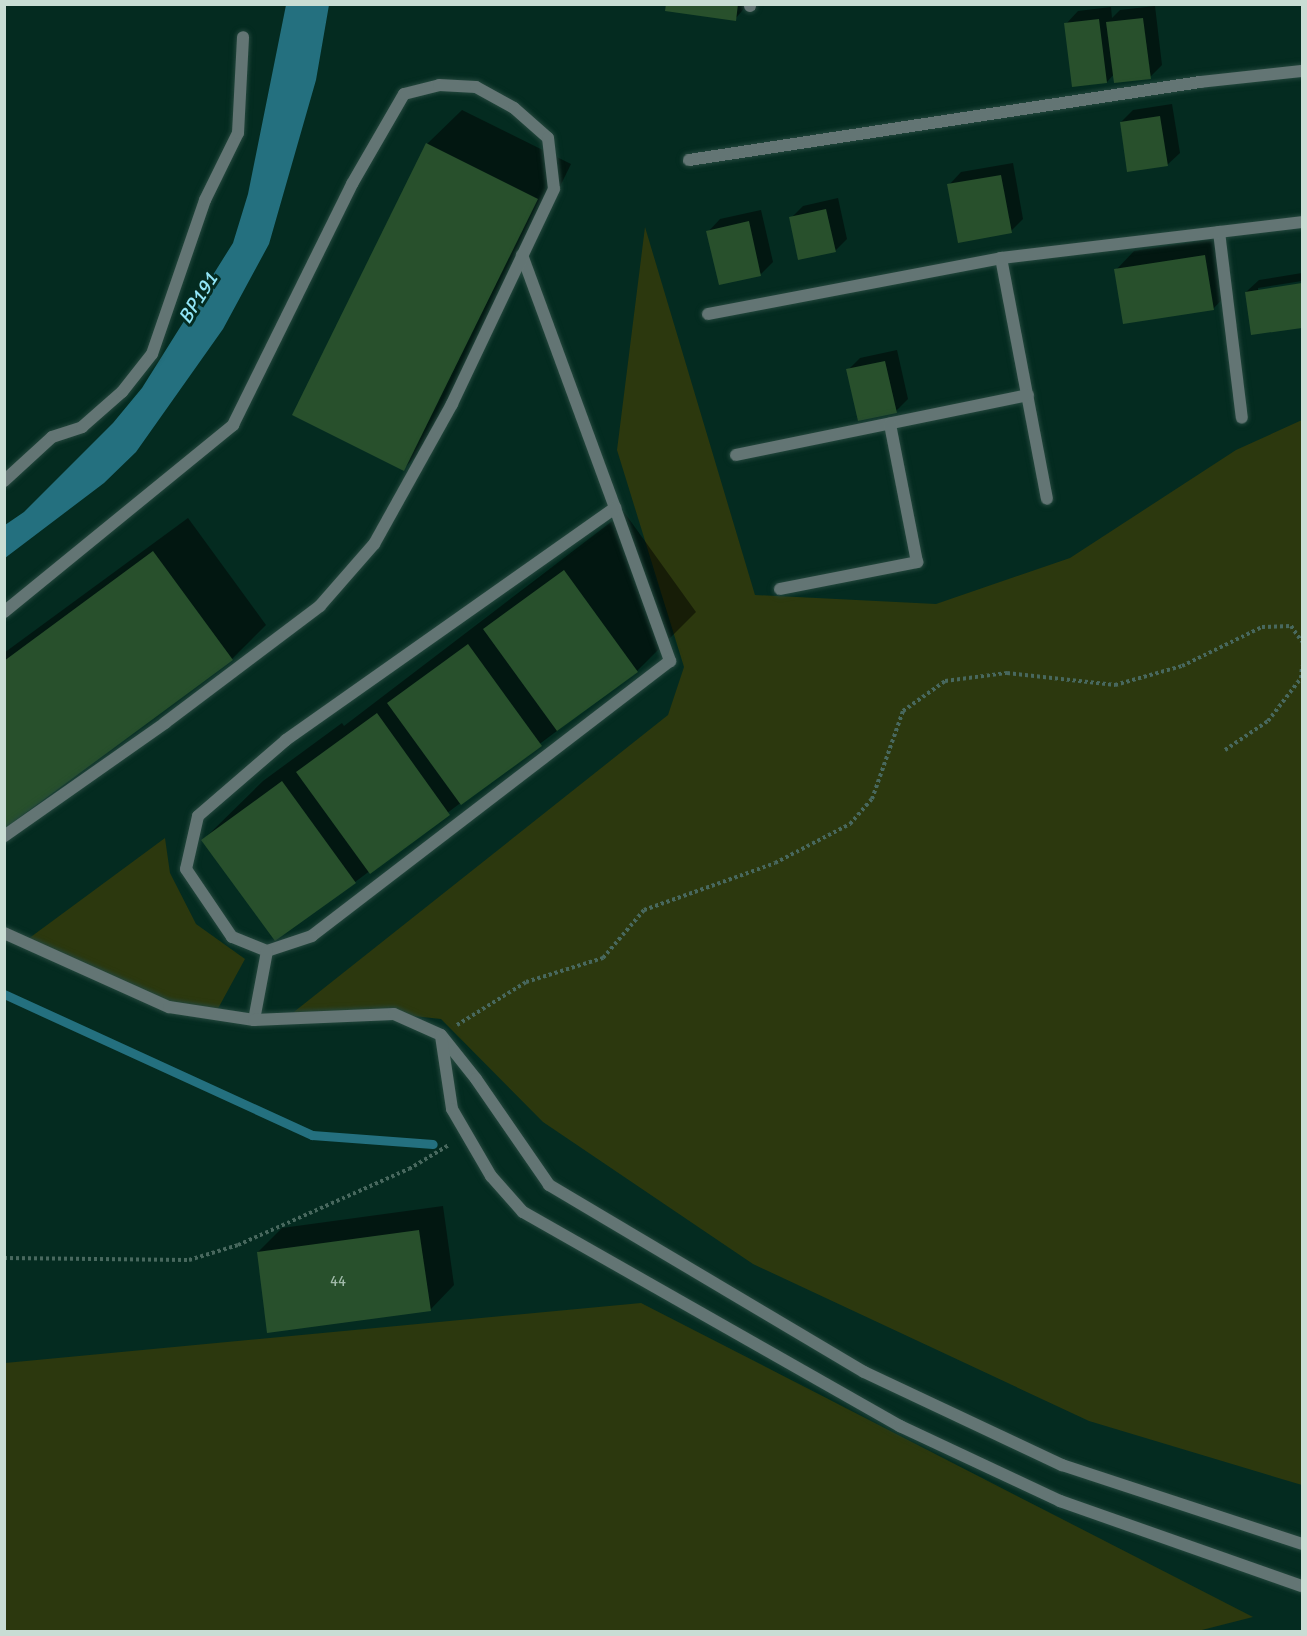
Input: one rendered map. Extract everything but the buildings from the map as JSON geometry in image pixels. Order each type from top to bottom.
[{"type":"street","points":[[4,482],[52,437],[82,427],[122,392],[152,354],[205,200],[238,133],[243,38]]},
{"type":"street","points":[[689,160],[1189,84],[1302,71]]},
{"type":"street","points":[[4,612],[233,425],[352,184],[404,94],[439,85],[476,87],[514,108],[548,138],[554,189],[452,404],[375,544],[320,606],[165,723],[4,836]]},
{"type":"street","points":[[708,314],[1001,258],[1302,222]]},
{"type":"street","points":[[1219,232],[1242,418]]},
{"type":"street","points":[[522,255],[615,508],[670,661],[312,936],[267,951],[232,937],[186,869],[198,816],[286,740],[615,508]]},
{"type":"street","points":[[1001,258],[1047,499]]},
{"type":"street","points":[[736,455],[1028,395]]},
{"type":"street","points":[[780,589],[917,562],[890,423]]},
{"type":"street","points":[[4,933],[169,1007],[254,1020],[394,1014],[441,1035],[476,1079],[549,1185],[844,1360],[1062,1465],[1302,1544]]},
{"type":"street","points":[[254,1020],[267,951]]},
{"type":"street","points":[[441,1035],[452,1109],[492,1176],[523,1212],[900,1426],[1060,1501],[1302,1586]]},
{"type":"path","points":[[441,1035],[526,982],[603,958],[644,910],[775,863],[850,824],[872,799],[903,711],[945,681],[1007,673],[1114,685],[1182,666],[1262,627],[1291,626],[1302,642]]},
{"type":"path","points":[[1225,750],[1268,721],[1301,678],[1302,666]]},
{"type":"path","points":[[4,1258],[189,1260],[238,1245],[409,1169],[468,1134]]},
{"type":"green space","points":[[645,227],[755,595],[936,604],[1070,558],[1236,450],[1302,420],[1302,1485],[1089,1421],[753,1264],[543,1122],[441,1019],[394,1014],[285,1019],[668,715],[684,667],[617,450]]},
{"type":"green space","points":[[165,838],[170,873],[196,924],[245,959],[215,1014],[169,1007],[24,942]]},
{"type":"green space","points":[[641,1303],[1253,1617],[1194,1632],[5,1631],[5,1363]]},
{"type":"water","points":[[286,5],[329,5],[316,80],[269,244],[223,329],[136,452],[104,483],[5,558],[5,525],[24,512],[113,423],[142,388],[233,243],[248,194]]},
{"type":"waterway","points":[[4,994],[312,1135],[433,1144]]},
{"type":"water label","name":"BP191","points":[[198,298]]}]
